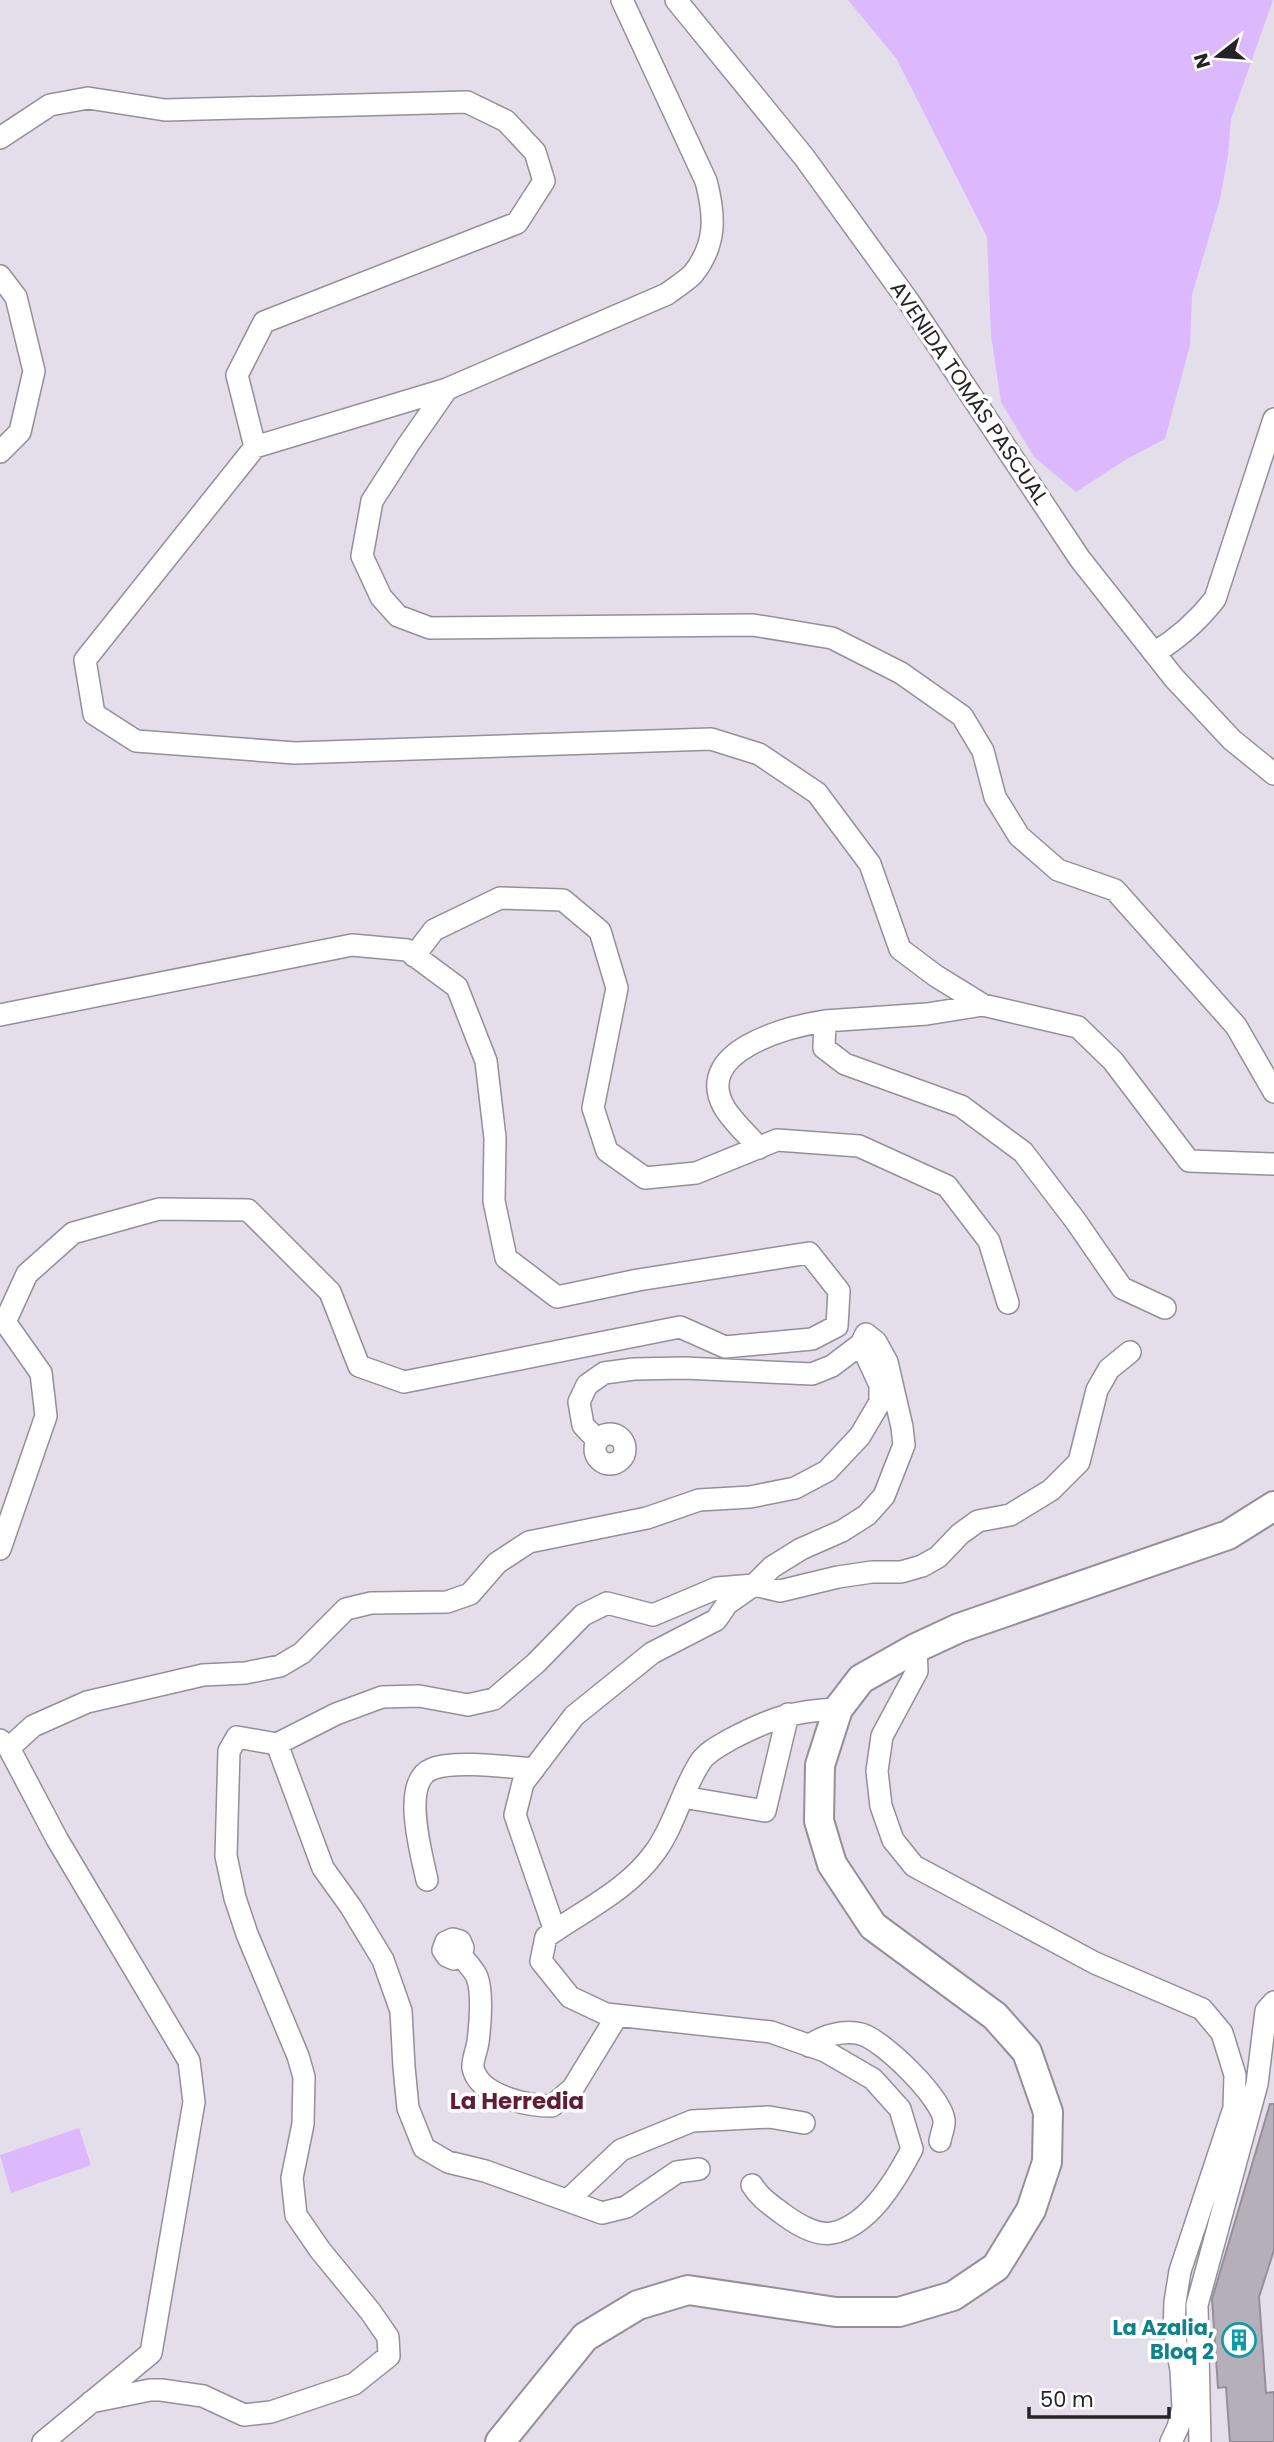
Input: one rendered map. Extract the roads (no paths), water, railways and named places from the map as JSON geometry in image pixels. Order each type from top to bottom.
[{"type":"main road","points":[[500,2442],[584,2337],[638,2305],[688,2290],[836,2312],[899,2312],[953,2296],[996,2267],[1031,2210],[1047,2162],[1048,2112],[1027,2052],[995,2016],[873,1926],[832,1864],[819,1821],[820,1765],[838,1709],[861,1679],[916,1648],[959,1628],[1228,1535],[1274,1506]]},
{"type":"street","points":[[622,0],[706,181],[714,210],[710,243],[692,274],[667,294],[447,389],[255,447],[85,660],[94,714],[136,741],[295,753],[711,739],[759,754],[817,793],[870,864],[900,949],[936,976],[983,1005],[1078,1027],[1113,1061],[1189,1161],[1274,1164]]},
{"type":"street","name":"AVENIDA TOMÁS PASCUAL","points":[[676,0],[804,156],[916,313],[1080,559],[1174,678],[1232,740],[1274,774]]},
{"type":"street","points":[[0,138],[50,105],[88,98],[165,110],[467,102],[506,121],[535,152],[544,181],[517,223],[264,322],[237,375],[255,447]]},
{"type":"street","points":[[0,276],[16,298],[34,371],[20,432],[0,452]]},
{"type":"street","points":[[447,389],[372,501],[362,556],[381,597],[398,616],[430,628],[753,625],[832,638],[901,673],[962,716],[983,751],[995,797],[1018,836],[1058,870],[1115,890],[1236,1026],[1274,1092]]},
{"type":"street","points":[[1154,653],[1178,639],[1215,599],[1274,419]]},
{"type":"street","points":[[414,956],[434,930],[500,898],[563,900],[600,931],[617,988],[593,1108],[607,1151],[645,1178],[696,1173],[777,1140],[859,1146],[947,1186],[989,1241],[1008,1303]]},
{"type":"street","points":[[0,1015],[352,945],[407,950],[457,987],[486,1061],[495,1138],[494,1200],[506,1258],[557,1297],[638,1280],[809,1253],[839,1291],[837,1326],[812,1339],[725,1347],[680,1327],[404,1382],[359,1366],[330,1292],[248,1210],[159,1209],[72,1233],[27,1274],[5,1322],[41,1373],[46,1416],[0,1549]]},
{"type":"street","points":[[759,1148],[723,1106],[717,1082],[723,1065],[743,1049],[794,1026],[825,1021],[927,1014],[983,1005]]},
{"type":"street","points":[[825,1021],[824,1048],[845,1064],[961,1107],[1023,1152],[1075,1220],[1122,1289],[1165,1308]]},
{"type":"street","points":[[555,1931],[515,1815],[523,1783],[573,1716],[652,1653],[716,1620],[727,1605],[754,1585],[772,1567],[867,1515],[884,1496],[904,1445],[887,1362],[876,1342],[866,1334],[861,1344],[832,1366],[812,1374],[684,1368],[604,1373],[587,1385],[579,1402],[583,1425],[597,1440]]},
{"type":"street","points":[[43,2442],[150,2353],[194,2102],[189,2061],[57,1839],[5,1744],[33,1726],[88,1702],[202,1675],[245,1673],[280,1666],[302,1653],[346,1609],[371,1604],[447,1602],[470,1594],[497,1563],[529,1542],[647,1518],[699,1500],[750,1497],[795,1488],[827,1471],[860,1437],[880,1402],[880,1385],[861,1344]]},
{"type":"street","points":[[91,2402],[150,2389],[203,2396],[244,2415],[271,2412],[354,2384],[389,2356],[388,2337],[296,2216],[292,2178],[303,2124],[304,2077],[298,2056],[247,1934],[235,1898],[226,1856],[229,1751],[237,1737],[276,1744],[336,1714],[382,1697],[419,1696],[468,1705],[494,1699],[536,1663],[583,1615],[607,1603],[653,1615],[717,1588],[754,1585],[780,1591],[838,1577],[872,1572],[901,1572],[922,1566],[938,1557],[978,1521],[1010,1515],[1051,1490],[1079,1462],[1097,1390],[1109,1369],[1130,1352]]},
{"type":"street","points":[[916,1648],[917,1671],[883,1736],[877,1771],[881,1806],[892,1840],[914,1866],[1095,1963],[1202,2009],[1222,2033],[1235,2075],[1234,2108],[1180,2271],[1174,2332],[1181,2370],[1183,2408],[1171,2442]]},
{"type":"street","points":[[752,2185],[760,2196],[800,2227],[831,2233],[860,2220],[893,2184],[912,2149],[900,2109],[873,2079],[825,2051],[771,2032],[606,2014],[570,1997],[541,1961],[546,1937],[628,1882],[656,1851],[702,1759],[717,1747],[752,1728],[788,1714],[838,1709]]},
{"type":"street","points":[[683,1797],[765,1811],[788,1714]]},
{"type":"street","points":[[276,1744],[323,1868],[351,1907],[388,1973],[401,2011],[408,2108],[424,2148],[448,2162],[485,2171],[602,2213],[626,2207],[677,2172],[699,2169]]},
{"type":"street","points":[[427,1880],[419,1847],[414,1806],[419,1781],[430,1769],[467,1765],[534,1769]]},
{"type":"street","points":[[461,1955],[477,1977],[480,2006],[478,2044],[472,2066],[478,2080],[499,2095],[532,2106],[552,2106],[573,2088],[617,2015]]},
{"type":"street","points":[[1200,2442],[1197,2305],[1257,2084],[1266,2011],[1274,2002]]},
{"type":"street","points":[[809,2046],[818,2039],[839,2033],[863,2035],[893,2055],[927,2088],[941,2110],[945,2122],[940,2141]]},
{"type":"street","points":[[568,2200],[621,2150],[692,2121],[769,2117],[804,2123]]},
{"type":"place","name":"La Azalia, Bloq 2","points":[[1239,2340]]},
{"type":"district","name":"La Herredia","points":[[517,2101]]}]
